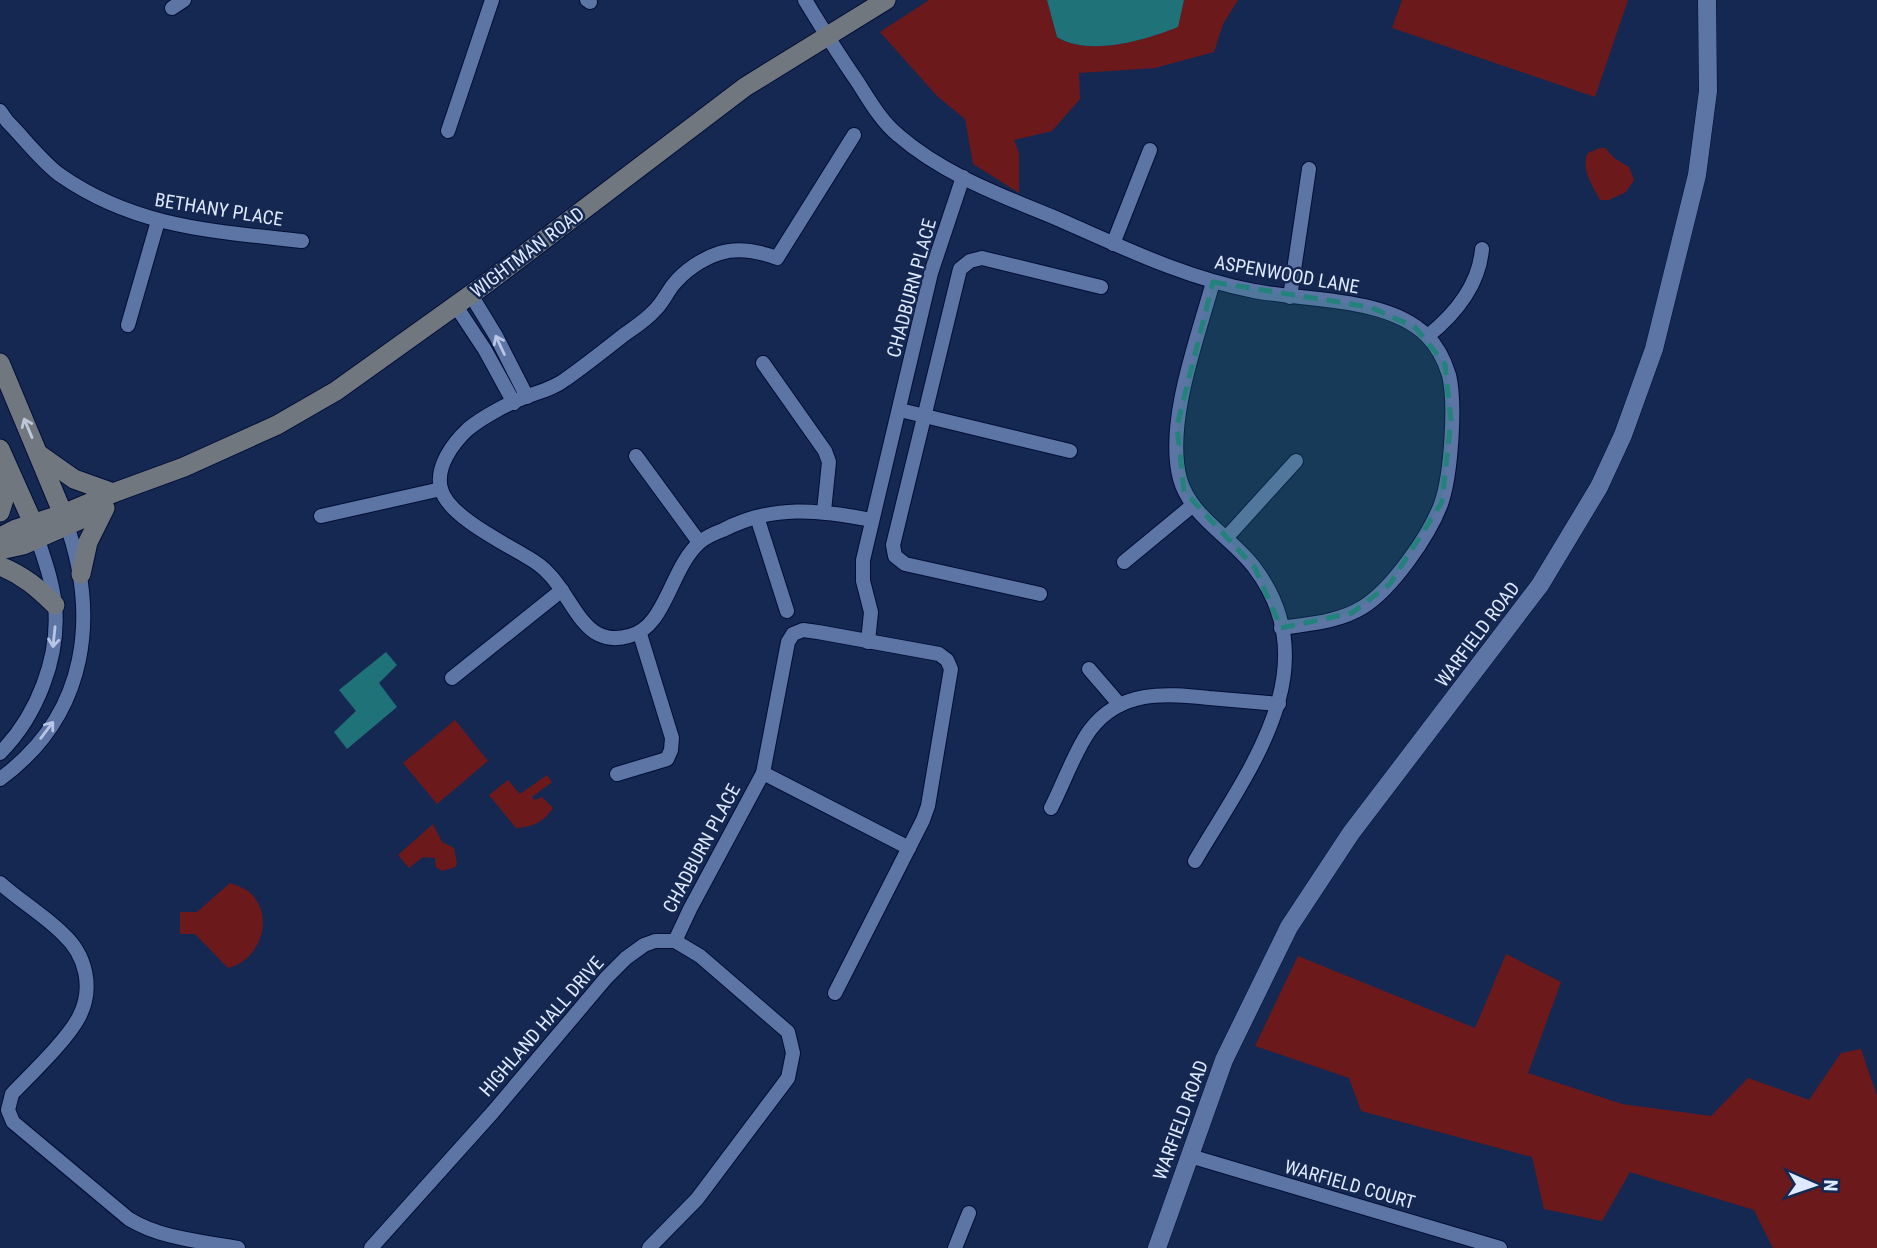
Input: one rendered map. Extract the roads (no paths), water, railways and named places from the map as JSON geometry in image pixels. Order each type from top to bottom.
[{"type":"main road","name":"WIGHTMAN ROAD","points":[[0,537],[35,531],[65,521],[109,500],[137,495],[153,480],[277,425],[336,391],[463,300],[745,87],[886,0]]},
{"type":"main road","points":[[0,363],[65,521]]},
{"type":"main road","points":[[39,455],[55,468],[109,500],[86,547],[81,574]]},
{"type":"main road","points":[[0,512],[7,490],[3,457]]},
{"type":"main road","points":[[3,457],[35,531]]},
{"type":"main road","name":"WIGHTMAN ROAD","points":[[0,550],[23,545],[35,531]]},
{"type":"main road","points":[[0,566],[16,572],[35,585],[55,605]]},
{"type":"street","points":[[448,131],[492,0]]},
{"type":"street","name":"ASPENWOOD LANE","points":[[805,0],[872,105],[896,134],[931,160],[1113,244],[1213,282],[1290,297],[1370,307],[1399,317],[1428,336],[1445,364],[1451,388],[1448,475],[1442,502],[1433,522],[1390,584],[1365,606],[1328,621],[1281,628]]},
{"type":"street","name":"WARFIELD ROAD","points":[[1157,1248],[1224,1060],[1289,927],[1351,833],[1540,585],[1599,487],[1623,435],[1654,349],[1697,175],[1708,91],[1707,0]]},
{"type":"street","name":"BETHANY PLACE","points":[[0,111],[59,174],[104,201],[158,221],[184,227],[302,241]]},
{"type":"street","points":[[854,135],[777,258],[739,249],[720,253],[688,270],[673,284],[656,311],[565,380],[548,391],[520,400],[469,428],[445,457],[441,471],[441,489],[464,518],[549,573],[596,633],[609,638],[640,634],[656,617],[682,565],[699,542],[729,526],[757,517],[792,511],[824,511],[873,520]]},
{"type":"street","points":[[1113,244],[1150,150]]},
{"type":"street","points":[[1290,297],[1309,169]]},
{"type":"street","name":"CHADBURN PLACE","points":[[868,642],[871,612],[862,572],[931,273],[964,177]]},
{"type":"street","points":[[128,325],[158,221]]},
{"type":"street","points":[[1428,336],[1448,319],[1464,299],[1477,272],[1482,249]]},
{"type":"street","points":[[1040,594],[905,564],[895,556],[893,545],[960,269],[970,261],[982,258],[1101,287]]},
{"type":"street","points":[[1195,861],[1266,737],[1279,704],[1286,658],[1281,628],[1266,585],[1227,537],[1193,505],[1184,491],[1176,460],[1177,426],[1186,380],[1213,282]]},
{"type":"street","points":[[463,300],[485,350],[520,400]]},
{"type":"street","points":[[763,363],[825,451],[829,463],[824,511]]},
{"type":"street","points":[[900,410],[1070,451]]},
{"type":"street","points":[[636,456],[699,542]]},
{"type":"street","points":[[1227,537],[1296,461]]},
{"type":"street","points":[[321,516],[441,489]]},
{"type":"street","points":[[1124,562],[1193,505]]},
{"type":"street","points":[[757,517],[787,611]]},
{"type":"street","points":[[0,779],[30,752],[53,724],[70,690],[80,659],[84,621],[81,574],[76,550],[65,521]]},
{"type":"street","points":[[0,753],[13,740],[36,702],[51,660],[55,636],[55,605],[50,576],[35,531]]},
{"type":"street","points":[[452,678],[562,590]]},
{"type":"street","name":"CHADBURN PLACE","points":[[675,941],[763,773],[788,642],[793,634],[803,630],[939,654],[947,660],[951,669],[928,806],[835,993]]},
{"type":"street","points":[[617,774],[667,759],[671,750],[672,738],[640,634]]},
{"type":"street","points":[[1089,670],[1120,705]]},
{"type":"street","points":[[1052,808],[1088,732],[1100,719],[1120,705],[1141,697],[1164,693],[1279,704]]},
{"type":"street","name":"CHADBURN PLACE","points":[[763,773],[909,848]]},
{"type":"street","points":[[0,883],[63,933],[84,961],[86,977],[85,1000],[79,1019],[12,1094],[8,1110],[13,1122],[129,1219],[145,1228],[161,1234],[238,1248]]},
{"type":"street","name":"HIGHLAND HALL DRIVE","points":[[371,1248],[606,978],[644,945],[654,941],[675,941]]},
{"type":"street","points":[[649,1248],[696,1199],[788,1078],[793,1053],[788,1032],[700,956],[675,941]]},
{"type":"street","name":"WARFIELD COURT","points":[[1190,1156],[1500,1248]]},
{"type":"street","points":[[955,1248],[969,1213]]}]
